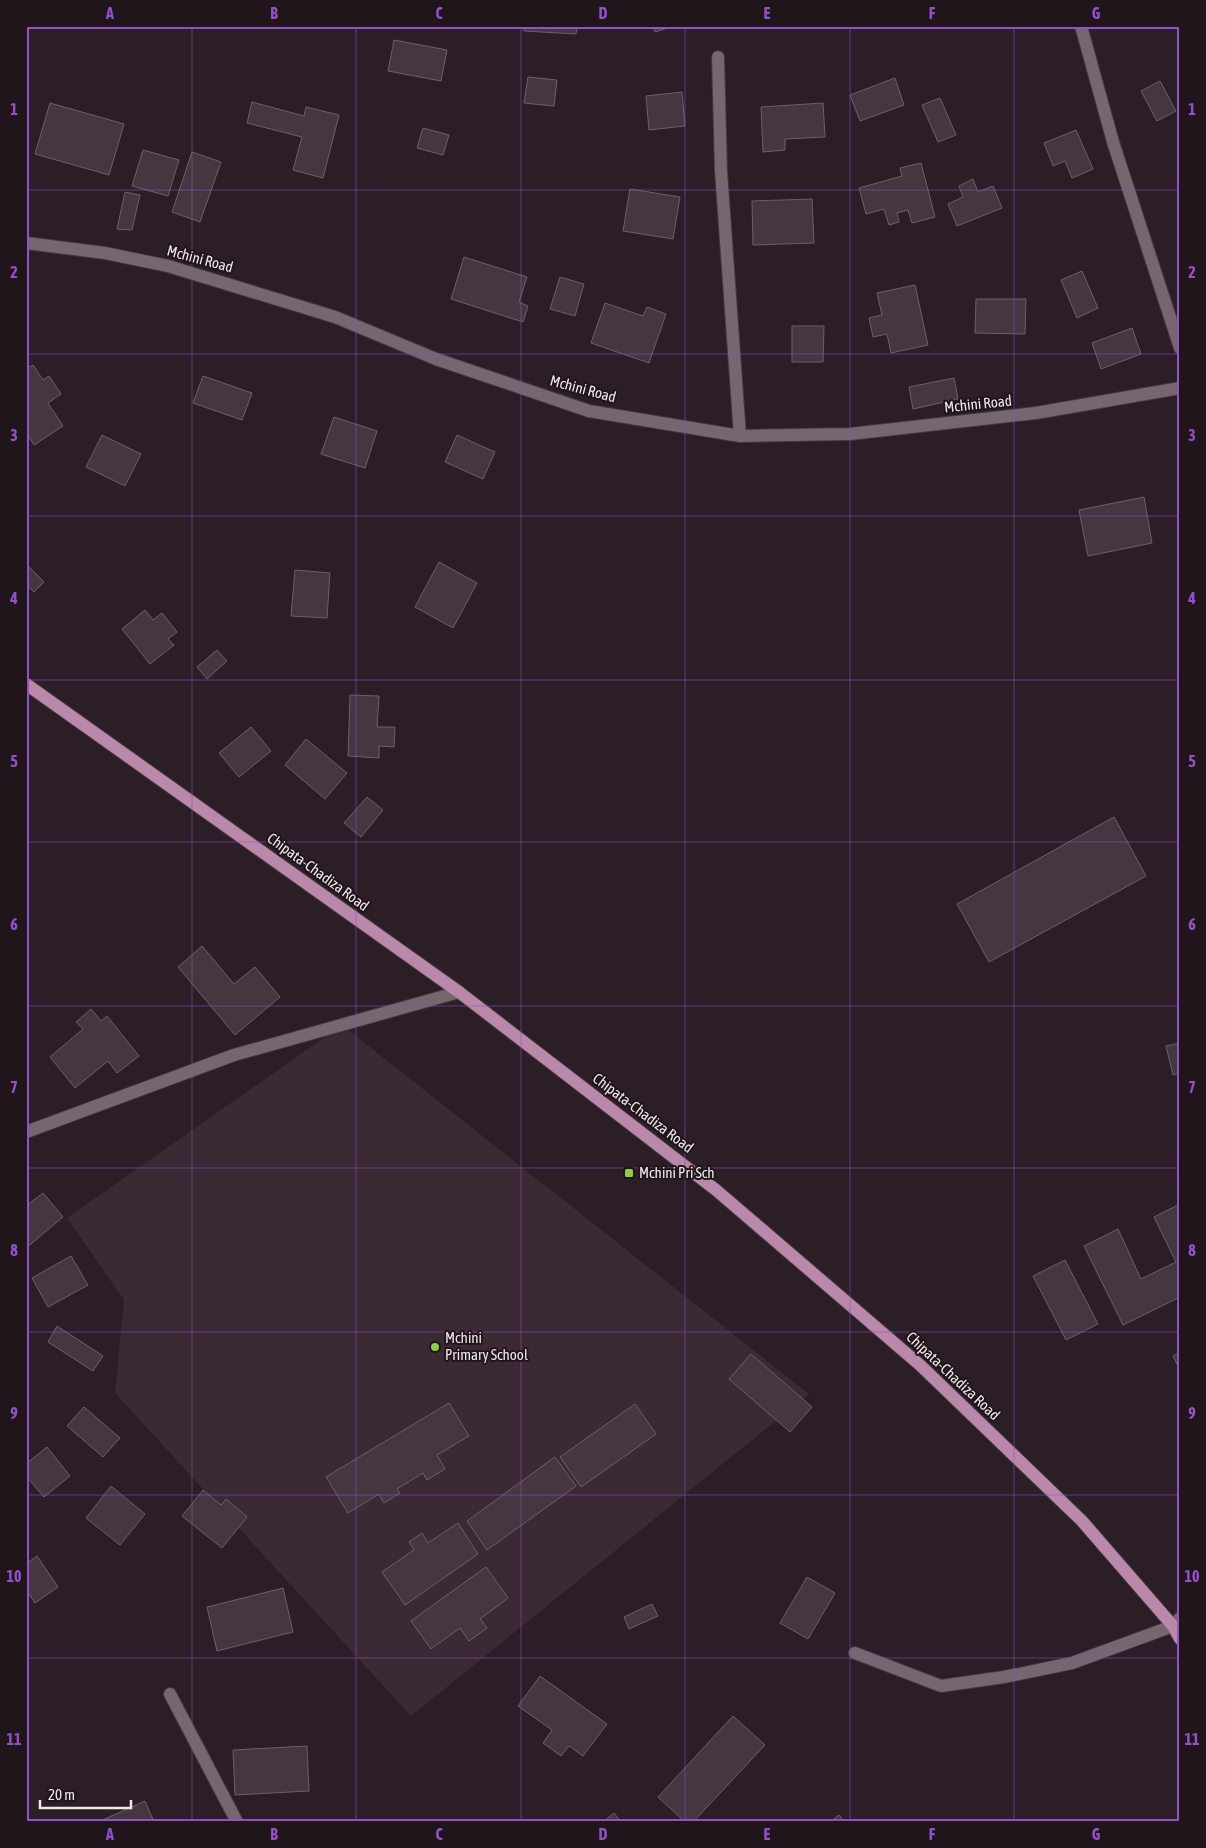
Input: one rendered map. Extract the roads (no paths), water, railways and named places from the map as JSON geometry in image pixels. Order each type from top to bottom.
[{"type":"main road","name":"Chipata-Chadiza Road","points":[[26,684],[459,992],[716,1190],[920,1365],[1082,1521],[1176,1622],[1180,1639]]},
{"type":"street","points":[[1081,26],[1113,142],[1180,348]]},
{"type":"street","points":[[718,57],[721,171],[740,436]]},
{"type":"street","name":"Mchini Road","points":[[26,243],[105,253],[168,266],[335,317],[436,359],[588,411],[740,436],[850,434],[1036,413],[1180,388]]},
{"type":"street","points":[[26,1132],[234,1055],[459,992]]},
{"type":"street","points":[[855,1653],[941,1686],[1004,1677],[1072,1663],[1176,1622]]},
{"type":"street","points":[[170,1694],[238,1822]]},
{"type":"place","name":"Mchini Pri Sch","points":[[629,1173]]},
{"type":"place","name":"Mchini Primary School","points":[[435,1347]]}]
